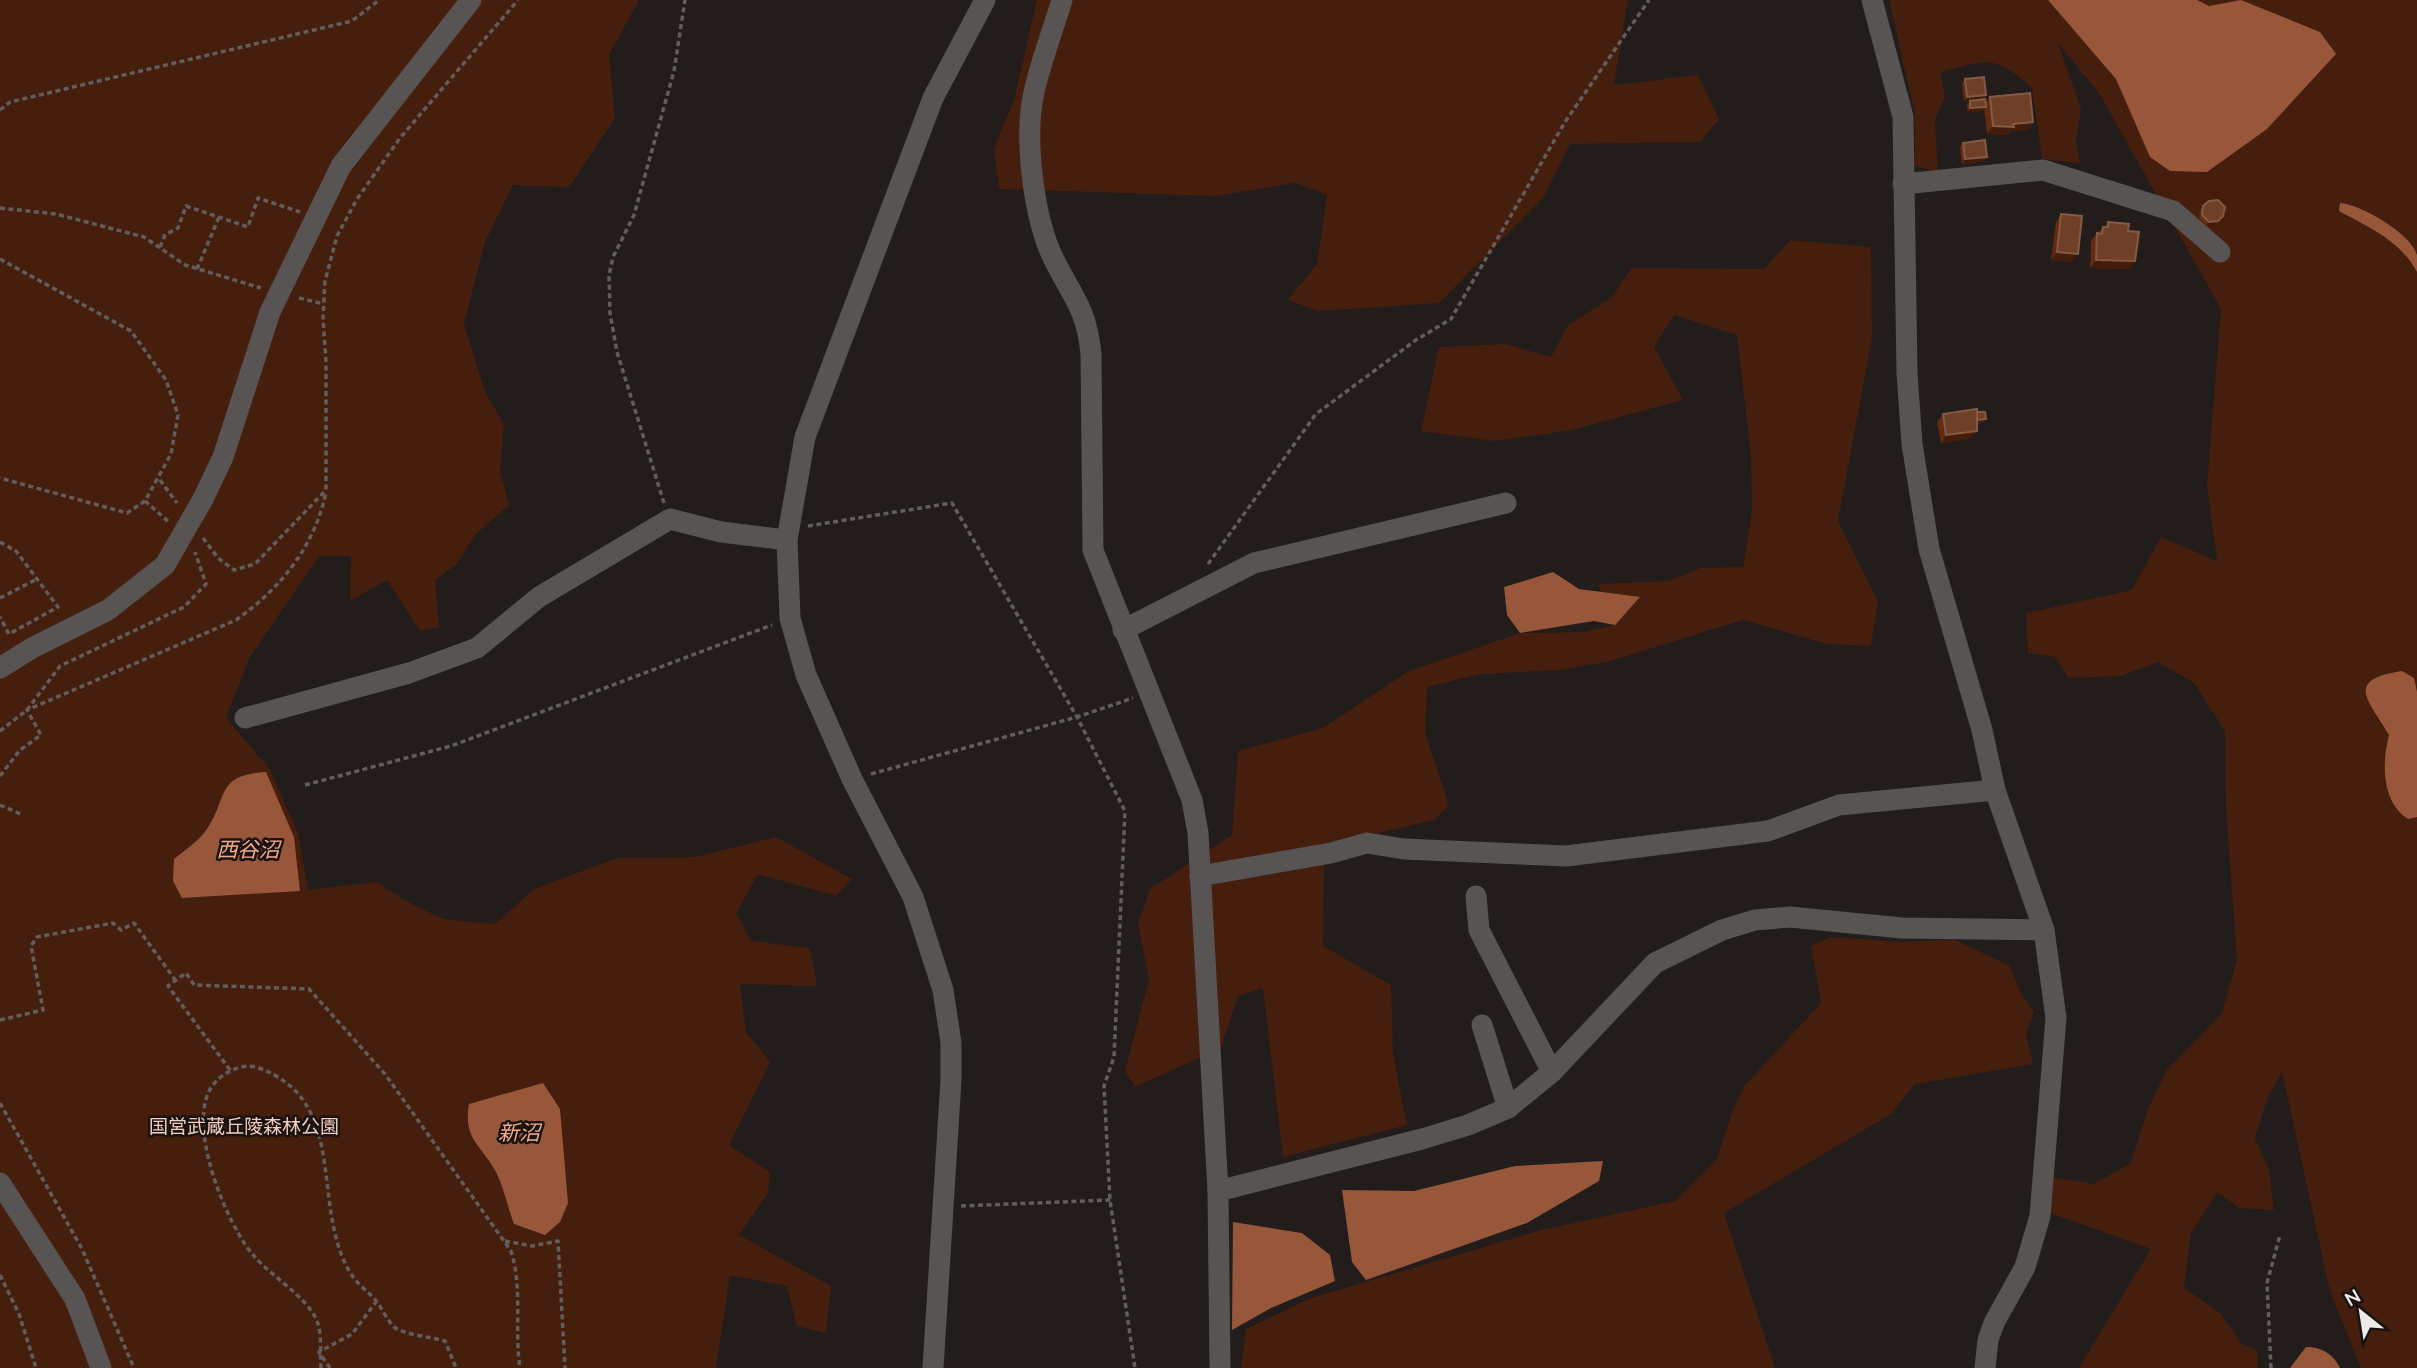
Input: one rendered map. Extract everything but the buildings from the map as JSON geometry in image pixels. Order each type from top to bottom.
[{"type":"street","points":[[0,668],[32,648],[108,610],[164,565],[203,499],[223,457],[278,293],[341,166],[471,0]]},
{"type":"street","points":[[933,1368],[945,1206],[951,1043],[943,990],[913,897],[852,779],[806,675],[790,618],[788,535],[805,437],[933,98],[985,0]]},
{"type":"street","points":[[1062,0],[1033,94],[1030,124],[1033,186],[1050,250],[1087,323],[1091,354],[1093,550],[1192,800],[1198,833],[1218,1191],[1220,1368]]},
{"type":"street","points":[[1872,0],[1903,117],[1907,373],[1912,444],[1929,549],[1982,730],[1995,790],[2044,930],[2051,970],[2055,1032],[2040,1216],[2025,1267],[1994,1323],[1984,1367]]},
{"type":"street","points":[[1903,184],[2043,170],[2173,211],[2220,253]]},
{"type":"street","points":[[1123,630],[1204,591],[1254,563],[1506,503]]},
{"type":"street","points":[[245,718],[409,673],[477,648],[538,597],[670,519],[721,532],[788,535]]},
{"type":"street","points":[[1200,876],[1331,853],[1367,843],[1404,849],[1566,856],[1768,831],[1839,805],[1995,790]]},
{"type":"street","points":[[1331,853],[1371,857]]},
{"type":"street","points":[[1476,896],[1479,930],[1552,1072]]},
{"type":"street","points":[[1218,1191],[1422,1139],[1468,1125],[1508,1108],[1552,1072],[1655,963],[1702,938],[1755,920],[1790,917],[1902,928],[2044,930]]},
{"type":"street","points":[[1482,1025],[1508,1108]]},
{"type":"street","points":[[0,1183],[75,1299],[100,1368]]},
{"type":"path","points":[[0,110],[10,102],[120,74],[352,21],[379,0]]},
{"type":"path","points":[[0,776],[20,750],[41,735],[27,710],[236,620],[264,600],[309,544],[321,516],[326,490],[324,303],[325,281],[337,236],[357,199],[400,138],[518,0]]},
{"type":"path","points":[[670,519],[617,352],[610,313],[609,275],[613,257],[634,215],[674,71],[685,0]]},
{"type":"path","points":[[1204,591],[1209,559],[1316,414],[1416,340],[1451,318],[1565,122],[1648,0]]},
{"type":"path","points":[[159,248],[165,235],[178,228],[186,206],[248,227],[258,198],[315,217]]},
{"type":"path","points":[[0,208],[56,214],[144,237],[186,265],[278,293],[324,303]]},
{"type":"path","points":[[198,269],[219,217]]},
{"type":"path","points":[[0,259],[117,321],[138,340],[166,380],[178,415],[171,454],[160,480],[145,501],[127,513],[0,478]]},
{"type":"path","points":[[160,480],[185,513]]},
{"type":"path","points":[[201,536],[218,558],[234,570],[255,564],[326,490]]},
{"type":"path","points":[[788,535],[952,503],[1077,717],[1125,811],[1114,1057],[1104,1086],[1110,1200],[1135,1368]]},
{"type":"path","points":[[0,542],[16,551],[58,607],[9,634],[0,619]]},
{"type":"path","points":[[0,549],[6,546]]},
{"type":"path","points":[[0,598],[37,579]]},
{"type":"path","points":[[305,785],[451,746],[790,618]]},
{"type":"path","points":[[852,779],[1077,717],[1135,697],[1148,686]]},
{"type":"path","points":[[0,804],[23,815]]},
{"type":"path","points":[[0,1020],[43,1010],[31,946],[37,937],[113,923],[121,930],[134,923],[176,981]]},
{"type":"path","points":[[230,1070],[168,986],[187,973],[194,985],[309,989],[385,1074],[511,1251],[518,1273],[517,1348],[520,1368]]},
{"type":"path","points":[[321,1368],[317,1321],[304,1304],[253,1255],[231,1223],[204,1151],[205,1113],[210,1088],[230,1070],[255,1067],[299,1090],[313,1116],[327,1168],[332,1223],[351,1274],[376,1301],[395,1328],[445,1340],[456,1368]]},
{"type":"path","points":[[0,1103],[82,1248],[134,1368]]},
{"type":"path","points":[[945,1206],[1110,1200]]},
{"type":"path","points":[[2271,1368],[2267,1283],[2280,1236]]},
{"type":"path","points":[[503,1240],[532,1246],[558,1241],[565,1368]]},
{"type":"path","points":[[0,1275],[19,1314],[36,1368]]},
{"type":"path","points":[[320,1352],[352,1334],[376,1301]]},
{"type":"path","points":[[320,1352],[330,1368]]},
{"type":"green space","name":"国営武蔵丘陵森林公園","points":[[0,0],[639,0],[609,55],[615,118],[569,187],[513,185],[485,242],[464,324],[485,392],[504,424],[500,471],[509,505],[475,535],[456,565],[435,580],[439,627],[420,631],[387,580],[350,601],[351,556],[319,556],[250,657],[226,718],[269,768],[298,833],[308,890],[376,882],[415,906],[444,919],[495,924],[534,889],[617,858],[695,857],[776,837],[852,879],[836,896],[758,874],[736,913],[751,941],[810,948],[817,986],[740,984],[746,1032],[770,1062],[729,1145],[770,1172],[768,1193],[739,1235],[831,1286],[826,1333],[797,1326],[787,1286],[730,1275],[716,1368],[0,1368]]},
{"type":"green space","points":[[1037,0],[1628,0],[1614,85],[1698,75],[1719,119],[1700,142],[1570,144],[1543,198],[1439,303],[1318,311],[1288,300],[1317,264],[1327,195],[1295,183],[1216,196],[999,189],[994,149],[1014,100]]},
{"type":"green space","points":[[1889,0],[2417,0],[2417,1368],[2361,1368],[2330,1291],[2282,1072],[2268,1096],[2255,1138],[2269,1170],[2274,1210],[2239,1208],[2217,1192],[2191,1233],[2184,1288],[2219,1312],[2242,1344],[2258,1351],[2257,1368],[2079,1368],[2151,1249],[2047,1212],[2051,1177],[2094,1184],[2131,1163],[2146,1114],[2166,1071],[2222,1013],[2237,959],[2226,808],[2225,731],[2194,683],[2158,662],[2121,676],[2069,678],[2055,657],[2028,653],[2026,613],[2132,590],[2161,537],[2217,561],[2207,485],[2221,309],[2099,93],[2058,43],[2081,109],[2076,141],[2080,163],[2042,159],[2032,88],[2008,69],[1980,63],[1940,72],[1945,97],[1935,119],[1938,172],[1915,166],[1915,115]]},
{"type":"green space","points":[[1790,240],[1871,247],[1872,338],[1838,521],[1878,602],[1871,646],[1827,644],[1743,620],[1607,662],[1558,670],[1480,674],[1427,687],[1425,733],[1449,805],[1434,820],[1358,838],[1324,864],[1323,946],[1391,985],[1393,1054],[1407,1125],[1283,1157],[1263,988],[1238,996],[1221,1048],[1135,1087],[1125,1071],[1149,980],[1138,924],[1150,889],[1232,835],[1238,751],[1323,728],[1409,671],[1520,633],[1583,632],[1615,625],[1598,584],[1669,581],[1700,568],[1743,567],[1752,511],[1751,456],[1737,335],[1674,315],[1654,347],[1683,400],[1572,430],[1494,441],[1421,431],[1439,347],[1506,344],[1551,357],[1568,325],[1611,298],[1632,268],[1764,269]]},
{"type":"green space","points":[[1831,937],[1905,942],[1953,939],[2010,966],[2020,992],[2034,1012],[2026,1034],[2033,1064],[1915,1084],[1891,1114],[1724,1213],[1775,1368],[1241,1368],[1246,1329],[1311,1298],[1541,1230],[1675,1201],[1717,1159],[1733,1110],[1745,1085],[1821,1003],[1811,946]]},
{"type":"water","points":[[2048,0],[2197,0],[2209,6],[2241,0],[2320,32],[2336,54],[2267,129],[2207,172],[2170,171],[2150,157],[2116,79]]},
{"type":"water","points":[[2340,203],[2372,214],[2406,238],[2417,255],[2417,272],[2402,251],[2392,243],[2339,211]]},
{"type":"water","points":[[1553,572],[1579,589],[1640,597],[1615,625],[1594,621],[1520,633],[1507,615],[1504,587]]},
{"type":"water","points":[[2402,671],[2414,678],[2417,692],[2417,817],[2408,819],[2399,812],[2388,792],[2385,757],[2389,735],[2366,693],[2367,686],[2373,680]]},
{"type":"water","name":"西谷沼","points":[[266,772],[294,837],[300,891],[182,898],[173,881],[174,859],[204,833],[231,783],[250,774]]},
{"type":"water","name":"新沼","points":[[543,1083],[560,1109],[568,1203],[560,1222],[545,1235],[514,1224],[496,1172],[471,1134],[468,1116],[469,1104]]},
{"type":"water","points":[[1603,1161],[1599,1181],[1527,1223],[1366,1280],[1352,1262],[1342,1190],[1414,1191],[1515,1166]]},
{"type":"water","points":[[1233,1222],[1302,1233],[1330,1255],[1335,1281],[1271,1308],[1232,1330]]},
{"type":"water","points":[[2306,1347],[2326,1352],[2340,1368],[2290,1368]]}]
